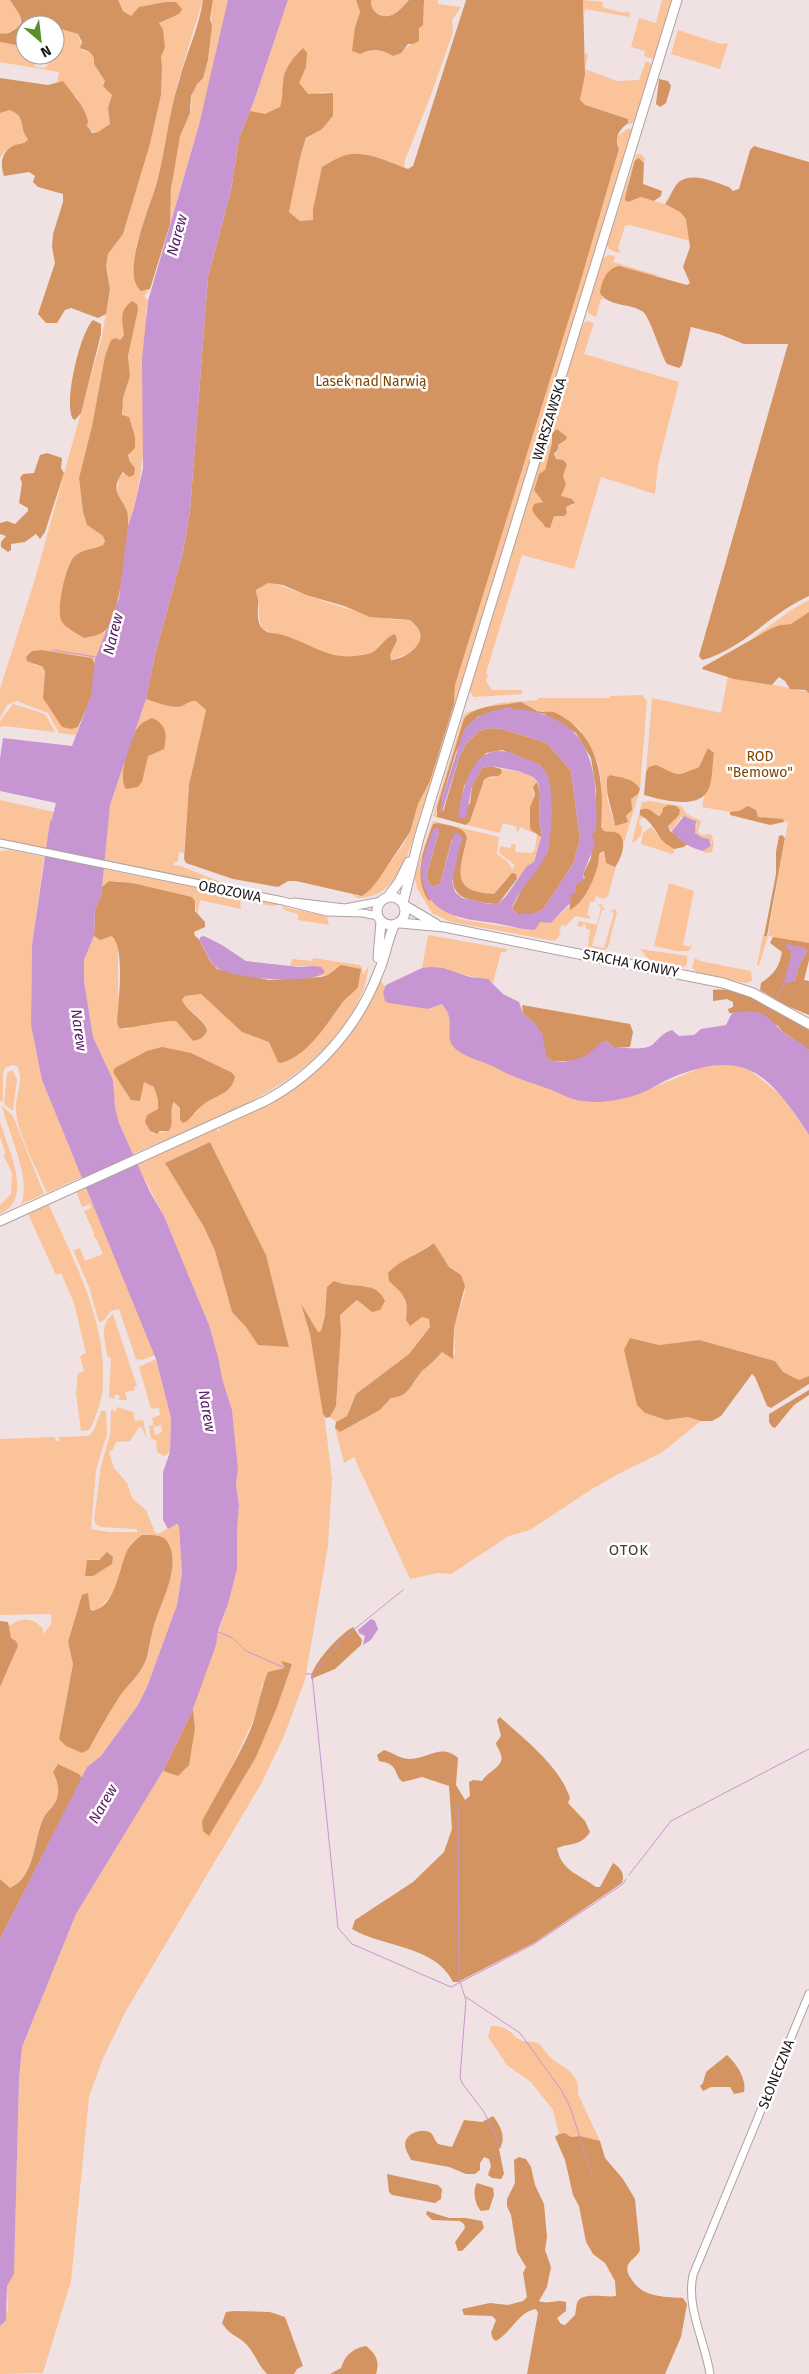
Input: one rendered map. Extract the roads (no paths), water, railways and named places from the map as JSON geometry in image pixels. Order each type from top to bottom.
[{"type":"main road","name":"WARSZAWSKA","points":[[404,904],[419,838],[677,0]]},
{"type":"main road","name":"WARSZAWSKA","points":[[384,899],[401,879],[419,838]]},
{"type":"main road","points":[[0,1221],[212,1126],[274,1096],[310,1071],[333,1048],[348,1029],[372,986],[380,970],[397,923],[405,915],[404,904],[395,898],[384,899],[378,906],[381,944],[372,986]]},
{"type":"main road","name":"STACHA KONWY","points":[[404,904],[444,928]]},
{"type":"main road","points":[[380,918],[387,924],[397,923]]},
{"type":"main road","name":"STACHA KONWY","points":[[397,923],[444,928],[715,980],[753,993],[809,1024]]},
{"type":"street","name":"OBOZOWA","points":[[0,843],[283,901],[327,912],[363,913],[380,918]]},
{"type":"street","name":"OBOZOWA","points":[[283,901],[345,908],[384,899]]},
{"type":"street","name":"SŁONECZNA","points":[[710,2374],[693,2305],[691,2292],[693,2274],[809,1994]]},
{"type":"water","name":"Narew","points":[[228,0],[288,0],[254,101],[239,138],[231,190],[208,277],[190,511],[183,552],[155,655],[146,699],[110,805],[101,897],[95,909],[94,936],[84,960],[84,981],[93,1037],[113,1080],[115,1107],[119,1123],[150,1192],[164,1216],[209,1325],[232,1410],[238,1468],[236,1484],[239,1505],[237,1569],[228,1604],[218,1631],[216,1645],[193,1709],[163,1771],[76,1914],[22,2047],[19,2079],[14,2274],[7,2286],[6,2320],[0,2326],[0,1939],[87,1767],[101,1756],[138,1705],[147,1687],[177,1605],[182,1573],[179,1526],[177,1524],[168,1529],[163,1520],[163,1472],[170,1452],[171,1418],[156,1359],[42,1080],[31,1025],[32,945],[50,821],[56,803],[0,791],[0,759],[3,738],[72,746],[91,696],[95,660],[119,598],[128,526],[143,468],[142,359],[148,301],[199,125]]},
{"type":"water","points":[[507,708],[548,716],[563,723],[575,733],[584,746],[590,761],[594,780],[597,820],[596,829],[592,836],[595,844],[583,874],[584,880],[576,885],[576,892],[569,896],[572,901],[551,923],[540,922],[535,930],[471,920],[439,908],[426,891],[421,872],[433,829],[439,828],[426,877],[432,887],[440,884],[454,833],[460,834],[462,838],[452,881],[455,892],[462,898],[498,904],[506,896],[527,866],[534,862],[542,834],[539,820],[540,792],[538,782],[533,777],[518,771],[491,766],[482,768],[472,786],[466,817],[462,819],[458,816],[468,776],[474,765],[482,757],[493,752],[505,752],[537,764],[545,770],[550,786],[551,820],[546,856],[520,892],[512,908],[517,914],[534,914],[544,908],[573,864],[580,840],[571,771],[547,743],[502,729],[490,728],[479,731],[466,744],[459,758],[442,812],[440,812],[442,798],[464,730],[483,714]]},
{"type":"water","points":[[684,816],[696,821],[695,833],[709,839],[711,846],[703,851],[686,844],[675,835],[672,831]]},
{"type":"water","points":[[204,936],[246,961],[299,967],[314,966],[321,967],[325,972],[317,976],[290,979],[257,978],[228,973],[216,967],[210,960],[200,941],[200,937]]},
{"type":"water","points":[[788,944],[805,948],[807,951],[798,968],[795,981],[788,983],[784,981],[792,952],[785,946]]},
{"type":"water","points":[[422,968],[443,968],[470,977],[488,979],[503,994],[519,1002],[523,1014],[542,1033],[547,1058],[552,1061],[564,1062],[586,1056],[603,1041],[607,1041],[614,1048],[644,1048],[652,1045],[663,1034],[672,1030],[679,1036],[694,1035],[701,1029],[726,1025],[732,1013],[750,1011],[766,1016],[786,1034],[809,1050],[809,1135],[795,1114],[768,1082],[753,1072],[737,1066],[719,1065],[697,1069],[671,1078],[633,1096],[612,1101],[588,1102],[570,1098],[468,1056],[457,1050],[451,1042],[449,1016],[442,1004],[428,1009],[385,1001],[383,992],[386,985]]},
{"type":"water","points":[[371,1619],[375,1621],[378,1629],[371,1640],[363,1645],[365,1636],[359,1633],[358,1630]]},
{"type":"waterway","name":"Narew","points":[[53,650],[96,657]]},
{"type":"waterway","points":[[776,998],[785,982]]},
{"type":"waterway","points":[[765,1014],[770,1009]]},
{"type":"waterway","points":[[312,1674],[346,1636],[403,1590]]},
{"type":"waterway","points":[[216,1631],[233,1638],[246,1651],[285,1668]]},
{"type":"waterway","points":[[306,1674],[312,1674],[338,1928],[352,1944],[451,1987],[534,1944],[623,1884],[626,1879]]},
{"type":"waterway","points":[[629,1875],[671,1821],[809,1749]]},
{"type":"waterway","points":[[458,1803],[459,1979],[466,2000],[460,2077],[462,2083],[484,2112],[501,2148]]},
{"type":"waterway","points":[[466,1997],[520,2033],[562,2091],[570,2107],[593,2177]]},
{"type":"district","name":"OTOK","points":[[629,1550]]},
{"type":"park label","name":"Lasek nad Narwią","points":[[371,381]]},
{"type":"park label","name":"ROD \"Bemowo\"","points":[[760,764]]}]
